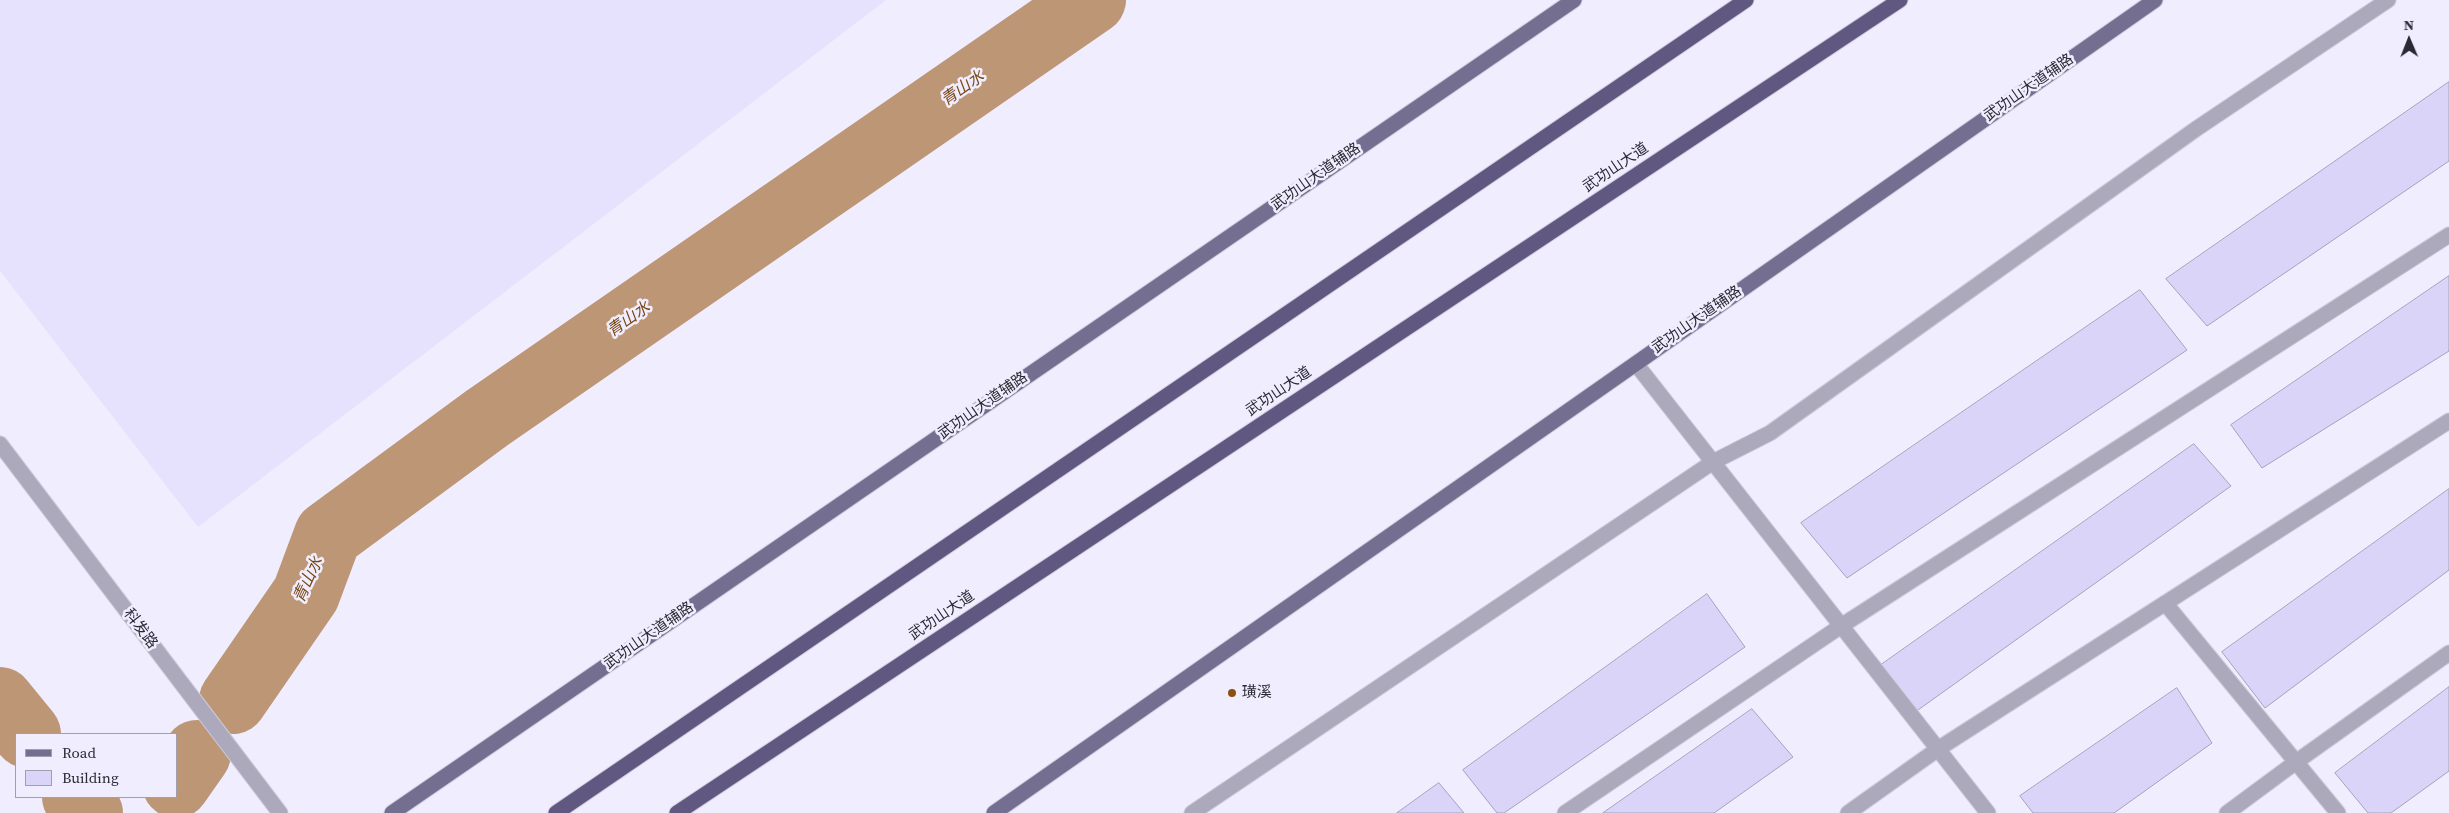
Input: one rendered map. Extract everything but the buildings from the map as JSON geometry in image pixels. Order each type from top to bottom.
[{"type":"highway","points":[[556,813],[1746,0]]},
{"type":"highway","name":"武功山大道","points":[[677,813],[1900,0]]},
{"type":"main road","name":"武功山大道辅路","points":[[392,813],[1574,0]]},
{"type":"main road","name":"武功山大道辅路","points":[[994,813],[2155,0]]},
{"type":"street","points":[[1192,813],[1712,462],[1770,433],[2196,129],[2388,0]]},
{"type":"street","points":[[1564,813],[1841,626],[2449,235]]},
{"type":"street","points":[[1636,364],[1988,813]]},
{"type":"street","points":[[1848,813],[1938,749],[2449,421]]},
{"type":"street","name":"科发路","points":[[0,444],[280,813]]},
{"type":"street","points":[[2165,603],[2338,813]]},
{"type":"street","points":[[2227,813],[2449,653]]},
{"type":"shaded area","points":[[0,0],[886,0],[198,527],[0,271]]},
{"type":"waterway","name":"青山水","points":[[233,700],[306,594],[328,535],[487,418],[1092,0]]},
{"type":"waterway","name":"青山水","points":[[0,701],[26,733]]},
{"type":"waterway","name":"青山水","points":[[178,781],[197,754]]},
{"type":"waterway","name":"青山水","points":[[77,798],[89,813]]},
{"type":"place","name":"璜溪","points":[[1232,693]]}]
